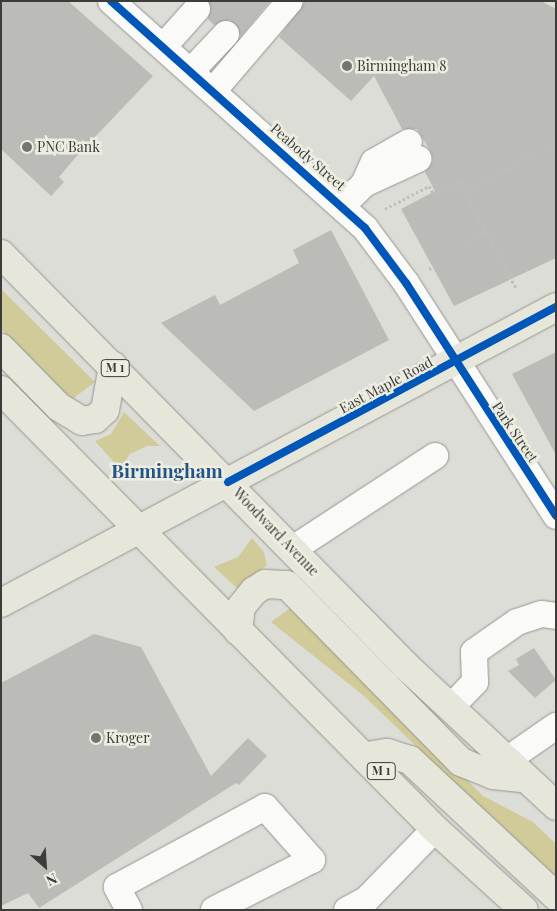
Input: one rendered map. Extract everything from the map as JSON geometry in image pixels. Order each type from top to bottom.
[{"type":"main road","name":"Woodward Avenue","points":[[1,254],[450,708],[556,806]]},
{"type":"main road","name":"East Maple Road","points":[[1,603],[556,307]]},
{"type":"main road","points":[[1,348],[59,407],[82,421],[95,419],[105,410],[113,366]]},
{"type":"main road","name":"M 1","points":[[1,390],[238,631],[367,756],[435,829],[524,910]]},
{"type":"main road","points":[[238,631],[241,607],[254,592],[265,584],[287,585],[460,762],[493,775],[515,769]]},
{"type":"main road","points":[[367,756],[387,753],[410,760],[556,896]]},
{"type":"street","name":"Peabody Street","points":[[112,1],[343,205],[406,283],[454,362]]},
{"type":"street","points":[[213,91],[290,1]]},
{"type":"street","points":[[177,59],[211,22],[177,59]]},
{"type":"street","points":[[343,205],[364,184],[414,151]]},
{"type":"street","name":"Park Street","points":[[454,362],[555,514]]},
{"type":"street","points":[[293,550],[435,456]]},
{"type":"street","points":[[450,708],[475,682],[474,652],[517,622],[542,614],[556,616]]},
{"type":"street","points":[[515,769],[556,726]]},
{"type":"street","points":[[129,910],[117,886],[266,807],[312,860],[228,906]]},
{"type":"street","points":[[347,910],[366,900],[435,829]]},
{"type":"path","points":[[464,191],[556,143]]},
{"type":"path","points":[[385,209],[429,186],[434,195],[460,182],[516,288]]},
{"type":"path","points":[[462,249],[486,232]]},
{"type":"path","points":[[428,270],[437,265]]},
{"type":"shaded area","points":[[1,289],[95,382],[71,400],[1,329]]},
{"type":"shaded area","points":[[124,412],[160,446],[147,446],[130,454],[120,469],[95,441],[111,434]]},
{"type":"shaded area","points":[[252,538],[264,552],[267,565],[239,590],[214,567],[238,557]]},
{"type":"shaded area","points":[[296,604],[483,796],[533,822],[556,844],[556,881],[364,696],[271,622]]},
{"type":"building","points":[[1,1],[68,1],[153,76],[75,158],[59,177],[64,182],[51,196],[1,149]]},
{"type":"building","points":[[209,1],[270,1],[241,36],[230,20],[214,25],[208,19]]},
{"type":"building","points":[[305,1],[541,1],[556,9],[556,258],[454,306],[401,209],[435,191],[425,172],[433,161],[431,152],[417,129],[402,129],[374,76],[351,101],[279,37]]},
{"type":"building","points":[[331,230],[389,340],[254,411],[161,323],[215,295],[220,305],[299,263],[293,250]]},
{"type":"building","points":[[556,352],[556,455],[512,374]]},
{"type":"building","name":"Kroger","points":[[94,634],[141,647],[211,776],[248,738],[267,756],[239,785],[236,783],[39,908],[28,893],[1,906],[1,683]]},
{"type":"building","points":[[534,648],[556,680],[535,698],[508,671],[519,665],[516,659]]},
{"type":"cycle path","points":[[111,1],[365,228],[406,283],[556,516]]},
{"type":"cycle path","points":[[228,482],[556,307]]},
{"type":"place","name":"Birmingham 8","points":[[347,66]]},
{"type":"place","name":"PNC Bank","points":[[27,147]]},
{"type":"place","name":"Kroger","points":[[96,738]]},
{"type":"district","name":"Birmingham","points":[[167,471]]}]
